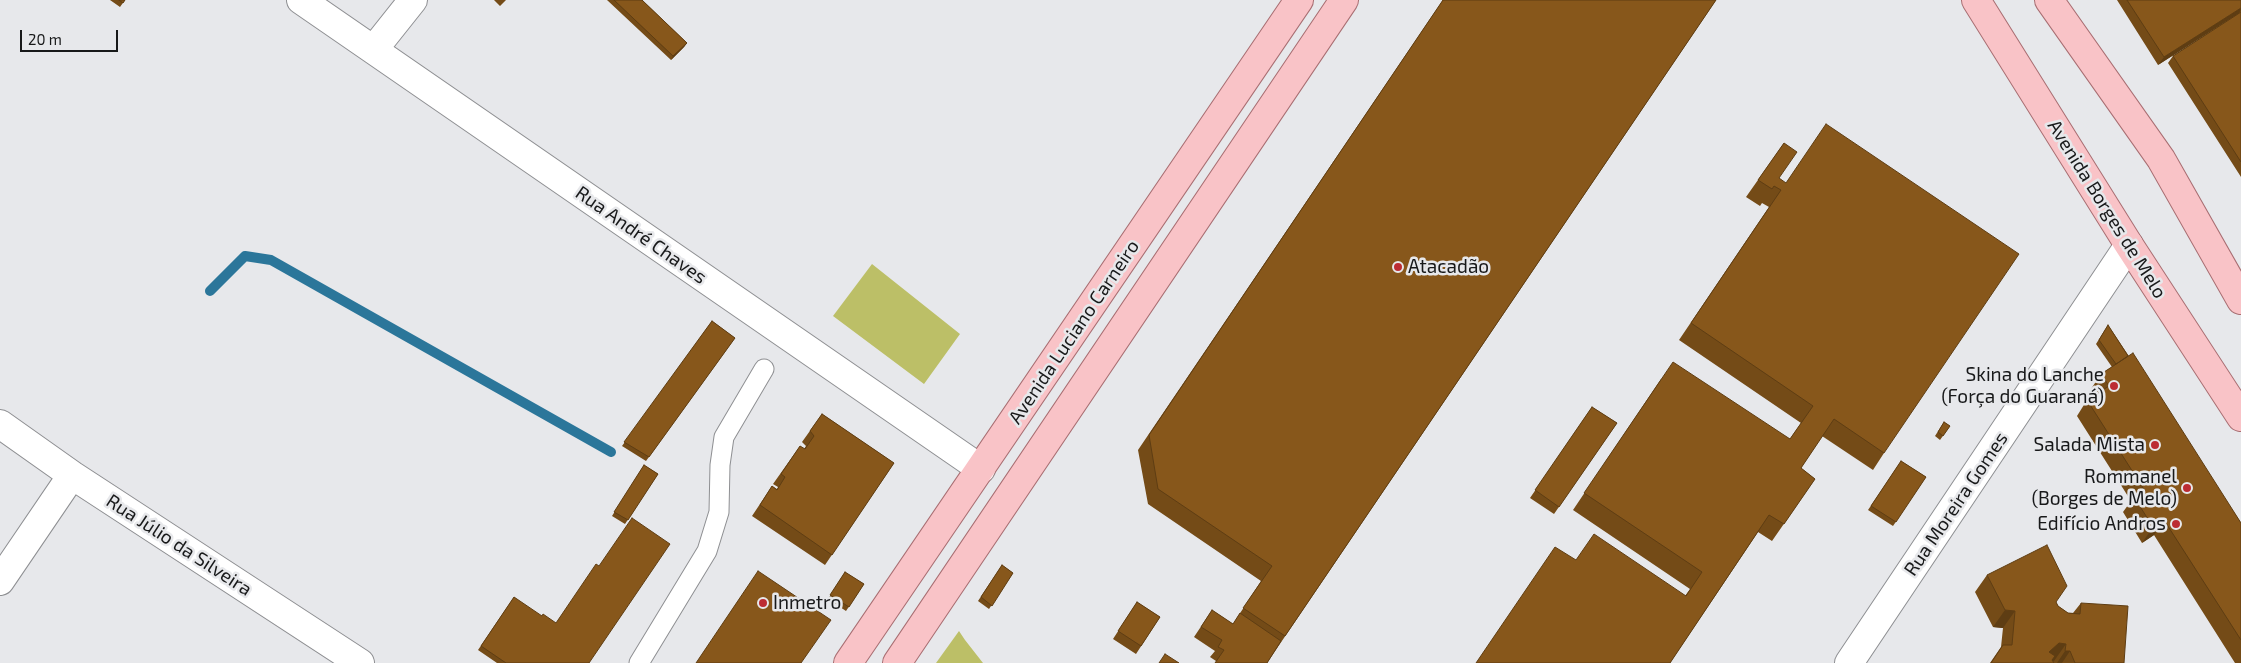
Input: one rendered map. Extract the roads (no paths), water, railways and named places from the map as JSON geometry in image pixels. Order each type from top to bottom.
[{"type":"main road","name":"Avenida Luciano Carneiro","points":[[861,643],[1298,0]]},
{"type":"main road","name":"Avenida Luciano Carneiro","points":[[903,654],[1344,0]]},
{"type":"main road","name":"Avenida Borges de Melo","points":[[1976,0],[2129,245],[2241,417]]},
{"type":"main road","points":[[2050,0],[2161,159],[2241,300]]},
{"type":"street","name":"Rua André Chaves","points":[[301,0],[981,469]]},
{"type":"street","points":[[374,49],[413,0]]},
{"type":"street","name":"Rua Moreira Gomes","points":[[1849,663],[2129,245]]},
{"type":"street","name":"Rua Júlio da Silveira","points":[[0,424],[72,475],[360,663]]},
{"type":"street","points":[[0,581],[72,475]]},
{"type":"lane","points":[[639,663],[707,552],[719,512],[720,465],[724,437],[764,369]]},
{"type":"waterway","points":[[210,291],[245,256],[271,260],[611,452]]},
{"type":"place","name":"Atacadão","points":[[1398,267]]},
{"type":"place","name":"Skina do Lanche (Força do Guaraná)","points":[[2114,386]]},
{"type":"place","name":"Salada Mista","points":[[2155,445]]},
{"type":"place","name":"Rommanel (Borges de Melo)","points":[[2187,488]]},
{"type":"place","name":"Edifício Andros","points":[[2176,524]]},
{"type":"place","name":"Inmetro","points":[[763,603]]}]
